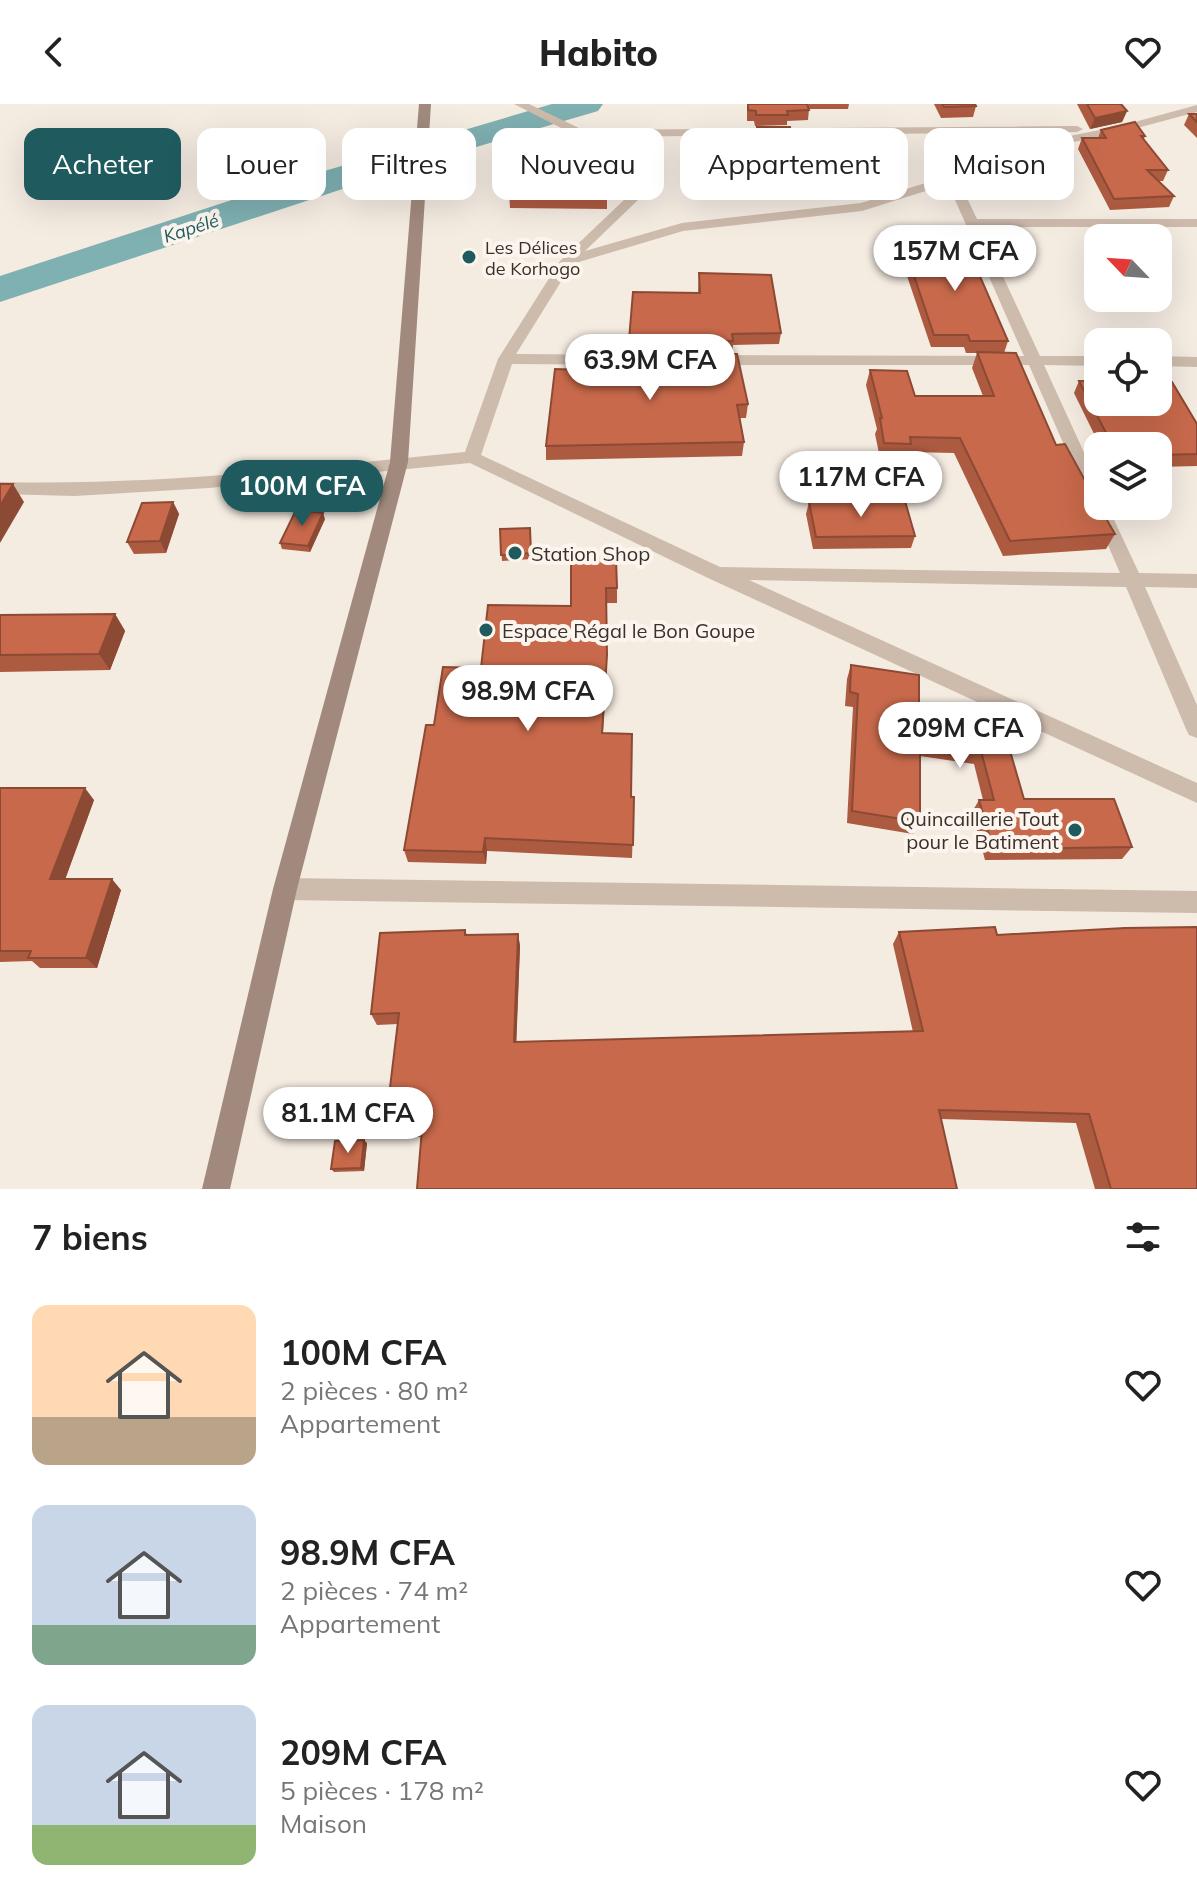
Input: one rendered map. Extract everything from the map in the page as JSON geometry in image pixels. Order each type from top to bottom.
[{"type":"street","points":[[216,1189],[285,889],[399,462],[425,104]]},
{"type":"street","points":[[520,104],[569,128]]},
{"type":"street","points":[[1074,139],[1197,108]]},
{"type":"street","points":[[1159,119],[1197,119]]},
{"type":"street","points":[[664,133],[1122,129]]},
{"type":"street","points":[[567,261],[682,227],[862,207],[924,188]]},
{"type":"street","points":[[472,457],[506,359],[567,261],[632,200]]},
{"type":"street","points":[[962,200],[1084,470]]},
{"type":"street","points":[[972,223],[1197,223]]},
{"type":"street","points":[[506,359],[1084,361]]},
{"type":"street","points":[[1172,361],[1197,362]]},
{"type":"street","points":[[0,488],[75,490],[194,483],[472,457],[715,573],[1197,793]]},
{"type":"street","points":[[1106,520],[1197,729]]},
{"type":"street","points":[[715,573],[1197,581]]},
{"type":"street","points":[[285,889],[1197,902]]},
{"type":"building","points":[[748,104],[807,104],[809,110],[787,111],[788,115],[756,115],[756,111],[748,110]]},
{"type":"building","points":[[942,104],[975,104],[976,106],[944,107]]},
{"type":"building","points":[[1087,104],[1121,104],[1127,111],[1095,118]]},
{"type":"building","points":[[1135,122],[1145,136],[1141,136],[1168,170],[1147,170],[1174,196],[1114,199],[1082,138],[1106,138],[1101,130]]},
{"type":"building","points":[[912,244],[966,244],[1008,341],[970,341],[968,335],[934,335],[910,264],[920,264]]},
{"type":"building","points":[[699,273],[771,275],[781,333],[732,334],[733,341],[629,340],[633,292],[700,293]]},
{"type":"building","points":[[977,352],[1016,353],[1056,445],[1065,444],[1084,479],[1084,520],[1107,520],[1115,534],[1010,541],[960,438],[910,437],[911,444],[884,443],[882,418],[870,370],[907,371],[915,396],[994,396]]},
{"type":"building","points":[[628,353],[737,354],[748,404],[737,405],[744,442],[546,446],[555,369],[622,371],[622,366],[627,366]]},
{"type":"building","points":[[1172,382],[1197,424],[1197,454],[1172,455],[1172,432],[1106,432],[1097,416],[1172,416]]},
{"type":"building","points":[[0,484],[13,484],[0,506]]},
{"type":"building","points":[[905,501],[915,536],[816,537],[809,502]]},
{"type":"building","points":[[173,502],[160,541],[127,542],[142,503]]},
{"type":"building","points":[[296,510],[323,513],[308,546],[280,543]]},
{"type":"building","points":[[530,528],[531,553],[501,555],[500,529]]},
{"type":"building","points":[[616,558],[617,588],[606,588],[607,655],[602,733],[632,734],[633,845],[485,838],[483,852],[404,850],[426,725],[434,725],[443,667],[481,668],[488,605],[571,606],[571,559]]},
{"type":"building","points":[[115,614],[99,654],[0,655],[0,615]]},
{"type":"building","points":[[851,665],[919,675],[919,703],[964,710],[964,720],[1001,720],[1024,799],[1114,799],[1132,847],[993,849],[979,800],[994,800],[981,751],[920,742],[920,822],[852,811],[858,694],[850,692]]},
{"type":"building","points":[[0,788],[85,788],[50,879],[112,879],[86,958],[28,958],[31,951],[0,951]]},
{"type":"building","points":[[995,927],[997,935],[1197,927],[1197,1189],[1111,1189],[1089,1114],[939,1110],[957,1189],[417,1189],[422,1129],[385,1129],[399,1013],[371,1014],[380,933],[465,930],[465,935],[518,934],[514,1042],[923,1031],[899,932]]},
{"type":"building","points":[[364,1140],[361,1168],[331,1169],[335,1141]]},
{"type":"waterway","name":"Kapélé","points":[[476,137],[587,104]]},
{"type":"waterway","name":"Kapélé","points":[[0,290],[342,177]]},
{"type":"place","name":"Les Délices de Korhogo","points":[[469,257]]},
{"type":"place","name":"Station Shop","points":[[515,553]]},
{"type":"place","name":"Espace Régal le Bon Goupe","points":[[486,630]]},
{"type":"place","name":"Quincaillerie Tout pour le Batiment","points":[[1075,830]]}]
